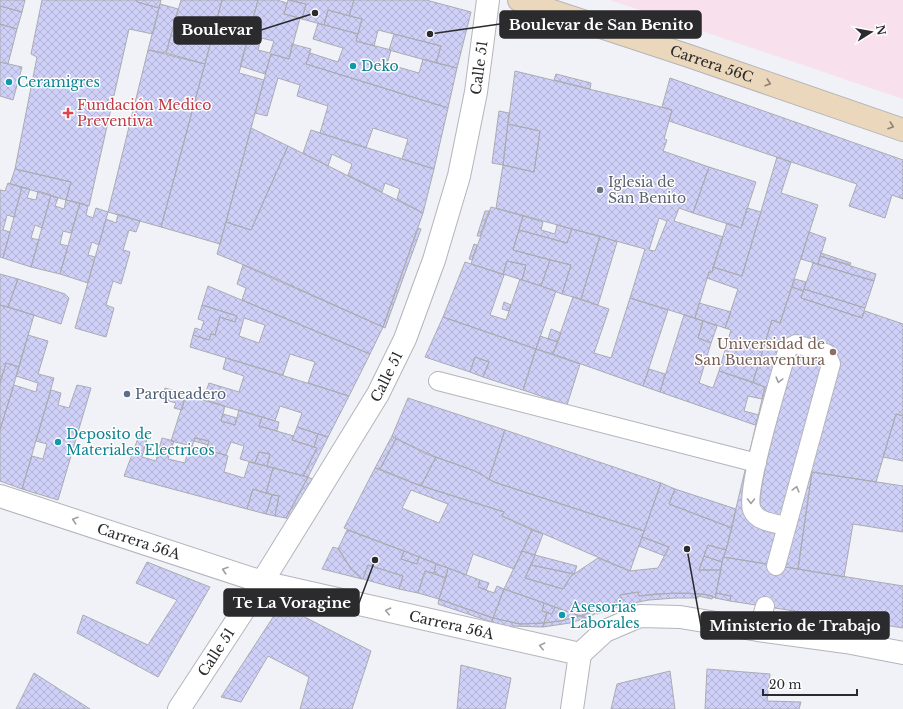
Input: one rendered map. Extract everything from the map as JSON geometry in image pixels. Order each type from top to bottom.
[{"type":"street","name":"Calle 51","points":[[179,709],[262,582],[378,394],[405,339],[434,260],[459,176],[476,92],[488,0]]},
{"type":"street","name":"Carrera 56C","points":[[519,0],[696,58],[903,130]]},
{"type":"street","name":"Carrera 56A","points":[[0,496],[262,582],[580,654]]},
{"type":"street","points":[[572,709],[580,654],[605,631],[640,616],[680,617],[758,630],[846,642],[903,653]]},
{"type":"lane","points":[[776,566],[831,364],[826,353],[796,344],[788,348],[757,463],[751,497],[751,509],[758,518],[786,526]]},
{"type":"lane","points":[[438,381],[757,463]]},
{"type":"lane","points":[[758,630],[765,606]]},
{"type":"shaded area","points":[[610,0],[903,0],[903,99]]},
{"type":"building","points":[[0,0],[25,0],[22,12],[0,6]]},
{"type":"building","name":"Fundación Medico Preventiva","points":[[42,0],[137,0],[137,2],[159,8],[153,34],[129,29],[89,206],[66,200],[71,182],[15,169],[37,57],[31,54]]},
{"type":"building","points":[[137,0],[161,0],[159,8],[137,2]]},
{"type":"building","points":[[181,0],[222,0],[205,64],[166,53]]},
{"type":"building","points":[[222,0],[258,0],[239,73],[264,80],[220,244],[161,227]]},
{"type":"building","points":[[258,0],[277,0],[287,3],[284,14],[300,18],[289,59],[271,54],[265,74],[240,66]],"holes":[[[261,38],[274,41],[270,53],[258,50]]]},
{"type":"building","points":[[288,0],[306,4],[302,19],[284,14]]},
{"type":"building","points":[[289,0],[354,0],[349,16],[328,10],[324,25],[302,19],[306,4]]},
{"type":"building","points":[[354,0],[426,0],[471,12],[457,68],[436,63],[441,46],[378,30],[374,46],[356,41],[362,19],[349,16]]},
{"type":"building","points":[[160,4],[178,9],[166,53],[148,50]]},
{"type":"building","points":[[0,6],[22,12],[17,29],[0,24]]},
{"type":"building","points":[[328,10],[362,19],[358,34],[324,25]]},
{"type":"building","name":"Deko","points":[[318,23],[358,34],[356,41],[391,50],[387,64],[419,73],[423,59],[457,68],[448,108],[306,64],[310,53],[338,62],[343,48],[313,39]]},
{"type":"building","points":[[0,24],[17,29],[8,64],[0,62]]},
{"type":"building","points":[[394,34],[441,46],[436,63],[389,50]]},
{"type":"building","points":[[292,44],[311,49],[306,64],[448,108],[434,169],[402,159],[408,139],[373,128],[366,148],[320,133],[328,106],[297,96],[300,85],[278,78],[267,116],[255,113],[271,54],[289,59]]},
{"type":"building","points":[[148,50],[205,64],[161,227],[108,212]]},
{"type":"building","name":"Ceramigres","points":[[0,62],[22,67],[13,100],[0,96]]},
{"type":"building","name":"Iglesia de San Benito","points":[[515,71],[672,110],[664,139],[667,140],[663,151],[709,167],[693,213],[679,208],[674,221],[723,237],[712,272],[709,272],[695,318],[630,298],[645,249],[496,208],[503,165],[534,172],[540,131],[508,124]],"holes":[[[659,218],[667,221],[655,251],[649,250]]]},
{"type":"building","points":[[556,74],[591,83],[590,89],[554,80]]},
{"type":"building","points":[[670,78],[903,160],[903,199],[892,195],[885,218],[849,206],[857,184],[669,121],[672,110],[662,107]]},
{"type":"building","points":[[499,111],[509,113],[503,165],[492,163]]},
{"type":"building","points":[[508,124],[540,131],[534,172],[503,165]]},
{"type":"building","points":[[251,128],[288,146],[251,230],[226,222]]},
{"type":"building","points":[[311,130],[434,169],[423,213],[397,199],[400,189],[385,183],[382,192],[348,175],[352,164],[332,154],[328,166],[303,153]]},
{"type":"building","points":[[288,146],[423,213],[383,327],[266,274],[217,254],[226,222],[251,230]]},
{"type":"building","points":[[777,157],[791,162],[781,193],[818,205],[780,323],[772,320],[753,382],[719,371],[731,330],[725,328],[738,289],[707,278],[709,272],[712,272],[713,267],[742,276]]},
{"type":"building","points":[[709,167],[756,182],[741,228],[693,213]]},
{"type":"building","points":[[15,169],[71,182],[66,200],[10,184]]},
{"type":"building","points":[[8,183],[22,187],[14,217],[7,215],[3,230],[10,232],[3,258],[0,257],[0,190],[5,191]]},
{"type":"building","points":[[22,187],[30,189],[27,198],[36,200],[38,191],[51,195],[42,228],[35,225],[31,238],[39,240],[31,267],[3,258]]},
{"type":"building","points":[[51,195],[58,198],[55,206],[64,209],[66,200],[80,203],[71,233],[63,231],[60,244],[68,246],[60,274],[31,267]]},
{"type":"building","points":[[80,203],[88,206],[86,215],[93,218],[96,208],[108,212],[99,245],[92,242],[88,255],[95,257],[88,283],[60,274]]},
{"type":"building","points":[[491,207],[523,216],[513,250],[550,260],[541,286],[522,280],[526,265],[507,261],[503,274],[471,264]]},
{"type":"building","points":[[747,208],[761,212],[742,276],[713,267],[727,223],[741,228]]},
{"type":"building","points":[[485,211],[489,211],[480,236],[477,236]]},
{"type":"building","points":[[118,214],[140,221],[136,232],[129,230],[123,250],[130,252],[121,284],[113,281],[106,305],[114,308],[106,337],[75,328],[106,219],[116,223]]},
{"type":"building","points":[[523,216],[543,222],[541,230],[555,234],[557,225],[572,229],[567,243],[519,230]]},
{"type":"building","points":[[418,228],[421,229],[385,328],[383,327]]},
{"type":"building","points":[[572,229],[600,236],[581,299],[562,294],[571,265],[513,250],[519,230],[567,243]]},
{"type":"building","points":[[809,232],[826,238],[818,264],[801,259]]},
{"type":"building","points":[[600,236],[617,242],[598,305],[581,299]]},
{"type":"building","points":[[474,244],[477,245],[472,260],[469,259]]},
{"type":"building","points":[[821,253],[851,263],[850,265],[820,256]]},
{"type":"building","points":[[820,256],[876,274],[874,281],[818,264]]},
{"type":"building","points":[[550,260],[571,265],[562,294],[541,286]]},
{"type":"building","points":[[507,261],[526,265],[522,280],[503,274]]},
{"type":"building","points":[[465,262],[504,275],[490,315],[506,320],[520,279],[556,291],[536,349],[443,317]]},
{"type":"building","points":[[813,263],[874,281],[865,308],[804,289]]},
{"type":"building","points":[[243,265],[383,327],[370,354],[242,300],[246,288],[237,284]]},
{"type":"building","points":[[0,274],[18,279],[8,307],[0,305]]},
{"type":"building","points":[[18,279],[65,294],[69,298],[61,324],[8,307]]},
{"type":"building","points":[[795,279],[806,282],[803,291],[792,287]]},
{"type":"building","points":[[208,286],[370,354],[349,396],[308,383],[315,362],[290,354],[283,375],[190,347],[193,335],[209,340],[211,334],[215,335],[220,317],[235,322],[237,316],[202,305]],"holes":[[[244,318],[265,325],[259,343],[239,336]]]},
{"type":"building","points":[[792,287],[803,291],[801,298],[862,318],[865,311],[903,324],[903,416],[896,414],[876,482],[812,472],[798,569],[723,557],[726,550],[765,387],[753,382],[772,320],[780,323]]},
{"type":"building","points":[[804,289],[865,308],[862,318],[801,298]]},
{"type":"building","points":[[573,297],[609,309],[594,353],[611,358],[630,298],[668,310],[643,386],[553,354]]},
{"type":"building","points":[[504,302],[511,305],[509,311],[502,309]]},
{"type":"building","points":[[699,303],[731,312],[725,328],[695,318]]},
{"type":"building","points":[[0,305],[34,315],[19,367],[6,363],[0,383]]},
{"type":"building","points":[[202,305],[237,316],[235,322],[220,317],[215,335],[211,334],[209,340],[193,335],[195,328],[201,330],[204,321],[198,319]]},
{"type":"building","points":[[684,315],[703,321],[698,338],[711,343],[699,383],[713,388],[719,371],[765,387],[762,399],[748,396],[744,411],[759,415],[755,425],[660,392]]},
{"type":"building","points":[[443,317],[536,349],[523,390],[483,377],[489,362],[475,357],[470,372],[425,357]]},
{"type":"building","points":[[703,321],[717,326],[711,343],[698,338]]},
{"type":"building","points":[[551,329],[561,333],[558,342],[548,339]]},
{"type":"building","points":[[28,335],[48,341],[38,374],[54,378],[22,489],[0,481],[0,430],[14,385],[36,392],[38,383],[16,376]]},
{"type":"building","points":[[540,336],[558,342],[553,354],[536,349]]},
{"type":"building","points":[[536,349],[580,364],[567,405],[523,390]]},
{"type":"building","points":[[475,357],[489,362],[483,377],[470,372]]},
{"type":"building","points":[[226,358],[349,396],[328,437],[297,427],[302,413],[280,406],[275,421],[203,400],[209,383],[239,392],[244,376],[223,369]]},
{"type":"building","points":[[6,363],[19,367],[0,430],[0,383]]},
{"type":"building","points":[[649,369],[665,374],[660,392],[643,386]]},
{"type":"building","name":"Deposito de Materiales Electricos","points":[[77,385],[91,388],[58,500],[22,489],[32,456],[43,459],[47,444],[36,441],[51,390],[61,393],[58,405],[69,408]]},
{"type":"building","points":[[165,388],[186,394],[182,410],[174,408],[176,403],[162,399]]},
{"type":"building","points":[[186,394],[225,406],[221,421],[235,425],[239,410],[262,417],[259,426],[294,436],[292,440],[317,448],[303,476],[267,466],[270,454],[259,452],[255,463],[240,459],[244,446],[231,442],[226,455],[206,450],[209,441],[195,438],[192,446],[171,441]]},
{"type":"building","points":[[408,398],[505,430],[489,479],[475,471],[424,453],[392,436]]},
{"type":"building","points":[[223,414],[237,418],[235,425],[221,421]]},
{"type":"building","points":[[896,414],[903,416],[903,461],[883,457]]},
{"type":"building","points":[[262,417],[279,422],[277,431],[259,426]]},
{"type":"building","points":[[297,427],[318,434],[314,447],[292,440]]},
{"type":"building","points":[[505,430],[661,483],[644,531],[494,482],[489,479]]},
{"type":"building","points":[[140,433],[148,435],[142,457],[156,461],[162,438],[174,441],[168,459],[185,463],[189,445],[228,456],[224,472],[244,478],[249,462],[273,468],[266,493],[253,489],[247,509],[124,476]]},
{"type":"building","points":[[318,434],[328,437],[308,477],[303,476],[317,448],[314,447]]},
{"type":"building","points":[[392,436],[396,439],[380,469],[375,468]]},
{"type":"building","points":[[195,438],[209,441],[208,445],[194,441]]},
{"type":"building","points":[[396,439],[436,457],[421,486],[380,469]]},
{"type":"building","points":[[259,452],[270,454],[267,466],[255,463]]},
{"type":"building","points":[[436,457],[475,471],[494,482],[644,531],[630,571],[502,516],[504,512],[421,486]]},
{"type":"building","points":[[273,468],[308,477],[286,518],[275,516],[279,496],[266,493]]},
{"type":"building","points":[[375,468],[413,483],[504,512],[502,516],[532,530],[514,569],[473,554],[466,575],[344,528]],"holes":[[[411,490],[448,504],[439,523],[402,508]]]},
{"type":"building","points":[[812,472],[903,486],[903,532],[853,524],[844,577],[798,569]]},
{"type":"building","points":[[308,477],[314,480],[292,521],[286,518]]},
{"type":"building","points":[[661,483],[675,489],[669,504],[732,528],[726,550],[708,545],[699,570],[721,570],[715,598],[708,595],[688,593],[639,596],[638,592],[620,595],[622,600],[580,616],[504,589],[522,551],[535,555],[525,578],[563,589],[571,576],[598,558],[630,571],[658,568],[669,547],[642,537]]},
{"type":"building","points":[[253,489],[272,495],[266,514],[247,509]]},
{"type":"building","points":[[675,489],[736,509],[732,528],[669,504]]},
{"type":"building","points":[[272,495],[279,496],[275,516],[266,514]]},
{"type":"building","points":[[347,530],[404,551],[401,559],[417,564],[419,557],[436,564],[434,573],[425,571],[418,593],[399,589],[403,576],[368,565],[362,579],[351,569],[338,549]]},
{"type":"building","points":[[532,530],[543,534],[535,555],[522,551]]},
{"type":"building","points":[[642,537],[669,547],[665,556],[639,546]]},
{"type":"building","points":[[708,545],[726,550],[722,562],[704,556]]},
{"type":"building","points":[[333,547],[339,549],[351,569],[362,579],[322,569]]},
{"type":"building","points":[[404,551],[419,557],[417,564],[401,559]]},
{"type":"building","points":[[535,555],[577,566],[574,574],[531,565]]},
{"type":"building","points":[[704,556],[722,562],[721,570],[699,570]]},
{"type":"building","points":[[723,557],[903,586],[903,628],[730,601],[731,596],[716,593]]},
{"type":"building","points":[[147,562],[210,587],[158,677],[77,633],[83,615],[148,645],[177,600],[136,583]]},
{"type":"building","points":[[436,564],[448,568],[446,578],[434,573]]},
{"type":"building","points":[[368,565],[403,576],[399,589],[363,579]]},
{"type":"building","points":[[531,565],[574,574],[571,576],[563,589],[525,578]]},
{"type":"building","points":[[448,568],[480,580],[478,587],[494,593],[497,586],[504,589],[493,618],[439,599]]},
{"type":"building","points":[[425,571],[446,578],[439,599],[418,593]]},
{"type":"building","points":[[480,580],[489,583],[486,590],[478,587]]},
{"type":"building","points":[[504,589],[544,603],[542,611],[547,613],[544,623],[520,624],[493,618]]},
{"type":"building","points":[[638,592],[639,596],[672,593],[703,594],[713,596],[712,599],[698,596],[698,598],[649,600],[623,605],[586,618],[580,616],[622,600],[620,595]]},
{"type":"building","points":[[716,593],[731,596],[730,601],[715,598]]},
{"type":"building","points":[[439,599],[493,618],[492,622],[438,604]]},
{"type":"building","points":[[544,603],[555,607],[552,614],[542,611]]},
{"type":"building","points":[[281,605],[371,651],[352,709],[300,709],[309,677],[268,656],[241,702],[221,697]]},
{"type":"building","name":"Asesorias Laborales","points":[[555,607],[580,616],[544,623],[547,613],[552,614]]},
{"type":"building","points":[[580,616],[586,618],[570,623],[543,627],[544,623]]},
{"type":"building","points":[[493,618],[520,624],[544,623],[543,627],[512,626],[511,629],[492,622]]},
{"type":"building","points":[[461,665],[511,678],[505,709],[457,709]]},
{"type":"building","points":[[707,669],[770,674],[767,701],[801,702],[799,709],[705,709]]},
{"type":"building","points":[[670,671],[675,709],[611,709],[617,684]]},
{"type":"building","points":[[34,673],[90,709],[16,709]]},
{"type":"place","name":"Boulevar","points":[[315,13]]},
{"type":"place","name":"Boulevar de San Benito","points":[[430,34]]},
{"type":"place","name":"Deko","points":[[353,66]]},
{"type":"place","name":"Ceramigres","points":[[9,82]]},
{"type":"place","name":"Fundación Medico Preventiva","points":[[68,113]]},
{"type":"place","name":"Iglesia de San Benito","points":[[600,190]]},
{"type":"place","name":"Universidad de San Buenaventura","points":[[833,352]]},
{"type":"place","name":"Parqueadero","points":[[127,394]]},
{"type":"place","name":"Deposito de Materiales Electricos","points":[[58,442]]},
{"type":"place","name":"Ministerio de Trabajo","points":[[687,549]]},
{"type":"place","name":"Te La Voragine","points":[[375,560]]},
{"type":"place","name":"Asesorias Laborales","points":[[562,615]]}]
